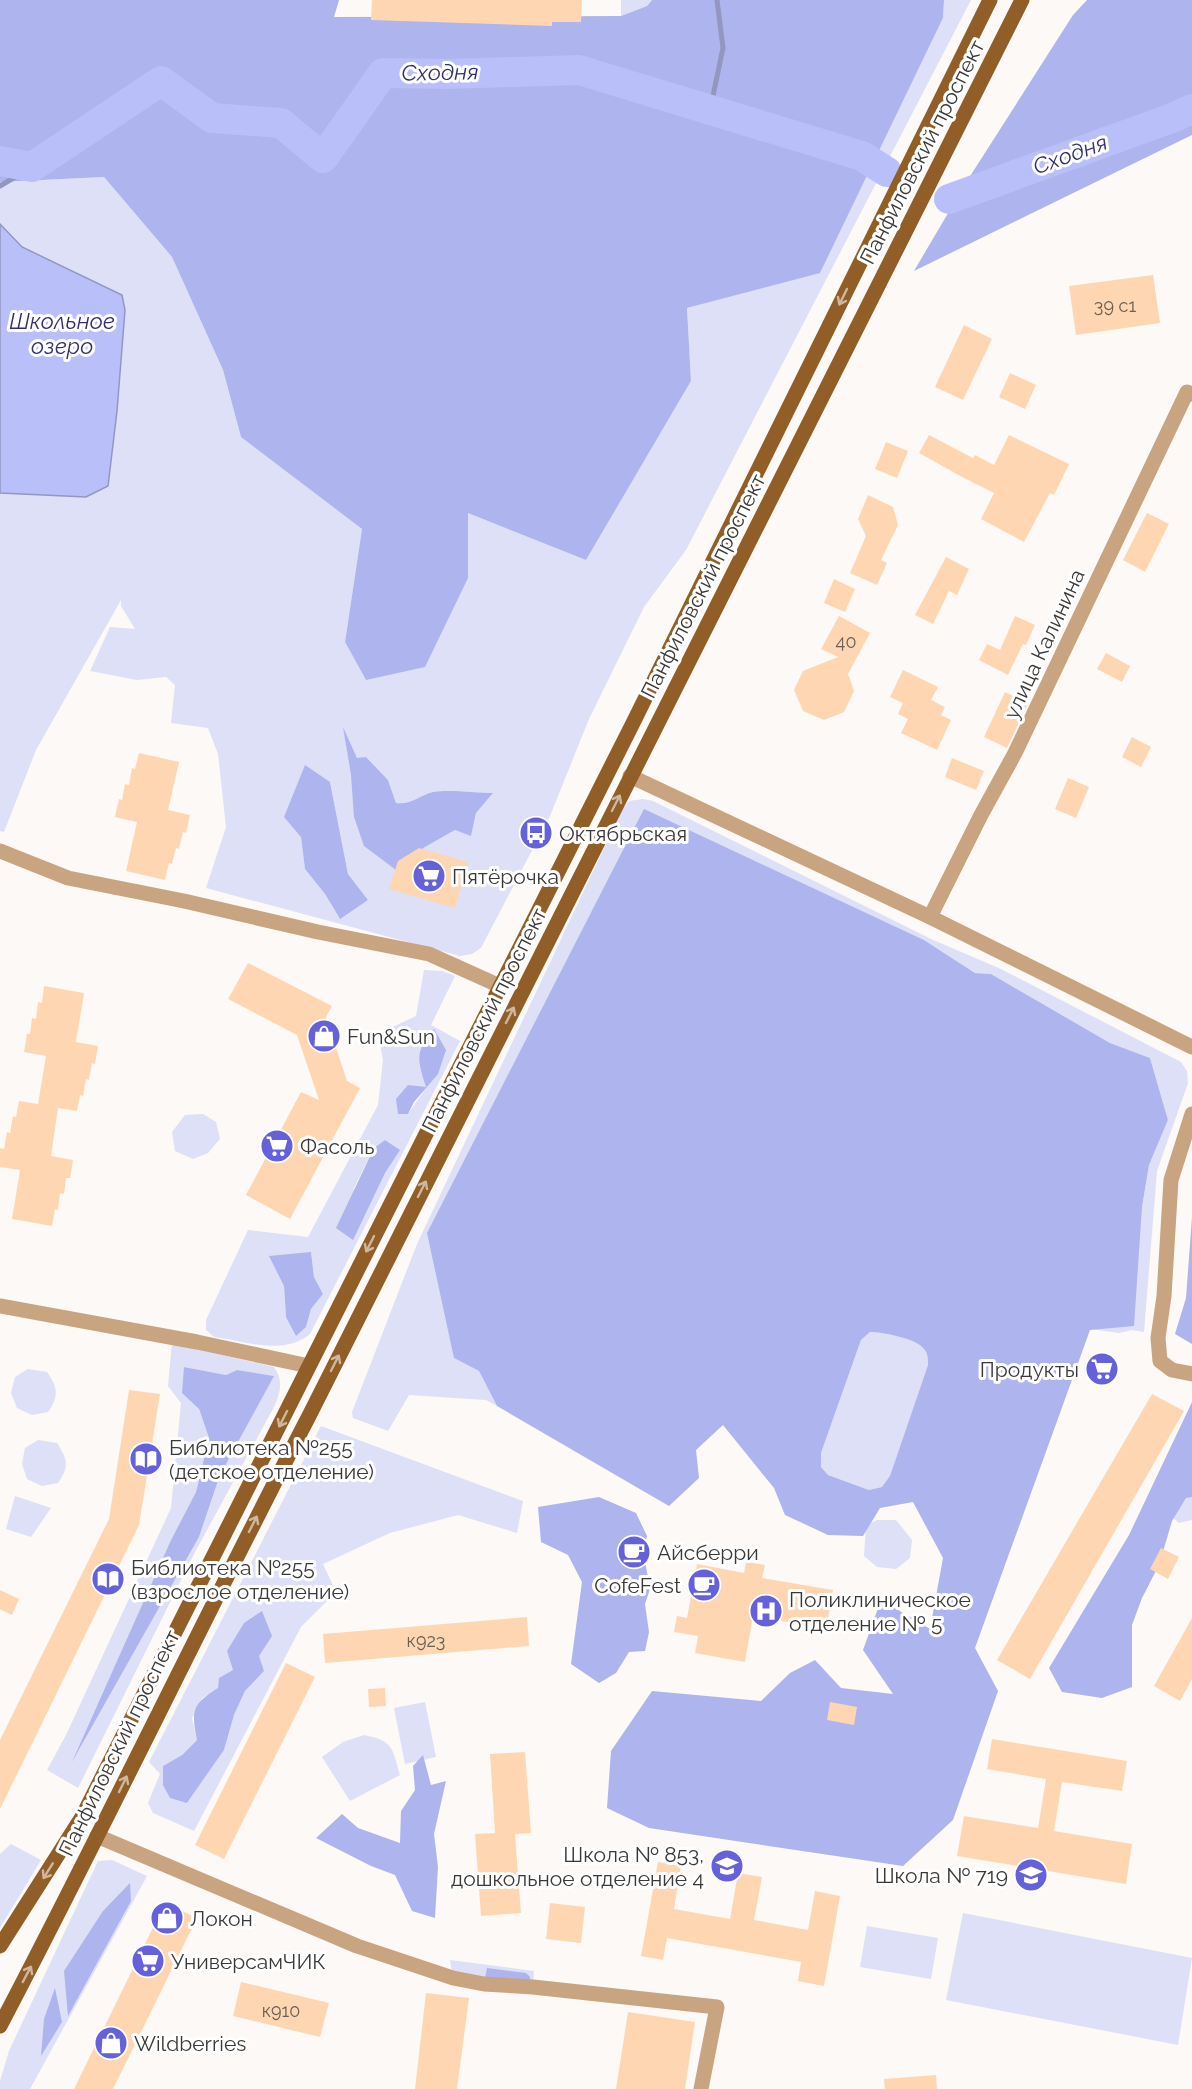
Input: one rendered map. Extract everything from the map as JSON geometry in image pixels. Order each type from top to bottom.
[{"type":"main road","name":"Панфиловский проспект","points":[[0,1946],[82,1817],[644,700],[990,0]]},
{"type":"main road","name":"Панфиловский проспект","points":[[0,2026],[1022,0]]},
{"type":"street","name":"улица Калинина","points":[[930,917],[1015,753],[1187,392],[1192,394]]},
{"type":"street","points":[[630,776],[930,917],[1192,1047]]},
{"type":"street","points":[[0,851],[68,878],[429,954],[501,986]]},
{"type":"street","points":[[1192,1114],[1189,1132],[1171,1180],[1164,1296],[1158,1338],[1160,1361],[1172,1370],[1192,1374]]},
{"type":"street","points":[[0,1306],[197,1342],[309,1366]]},
{"type":"street","points":[[97,1836],[357,1946],[453,1978],[484,1984],[533,1987],[717,2007],[701,2089]]},
{"type":"shaded area","points":[[0,0],[339,0],[334,17],[621,16],[647,6],[652,0],[944,0],[943,18],[820,273],[687,308],[691,381],[586,560],[468,513],[468,578],[425,667],[366,680],[345,642],[362,529],[241,437],[223,370],[172,257],[104,177],[0,182]]},
{"type":"shaded area","points":[[621,0],[652,0],[647,6],[621,16]]},
{"type":"shaded area","points":[[944,0],[971,0],[686,550],[644,607],[589,719],[550,816],[481,948],[472,954],[460,956],[206,888],[226,827],[218,754],[208,728],[171,723],[175,685],[166,677],[137,680],[90,671],[110,627],[135,629],[121,606],[121,600],[36,750],[4,832],[0,831],[0,493],[85,497],[113,445],[125,310],[122,295],[22,247],[0,224],[0,182],[104,177],[172,257],[223,370],[241,437],[362,529],[345,642],[366,680],[468,578],[468,512],[586,560],[691,381],[687,308],[820,272],[943,18]],"holes":[[[344,730],[357,759],[366,757],[388,780],[396,803],[411,801],[433,792],[492,794],[476,813],[471,835],[455,830],[425,847],[407,862],[351,775]],[[330,782],[348,874],[368,900],[339,918],[325,894],[305,869],[301,837]]]},
{"type":"shaded area","points":[[1087,0],[1192,0],[1192,135],[914,271],[967,181],[1073,15]]},
{"type":"shaded area","points":[[343,727],[357,758],[366,757],[388,780],[396,803],[406,803],[428,793],[439,791],[493,793],[476,813],[471,836],[455,830],[425,847],[396,870],[364,846],[354,817],[351,775]]},
{"type":"shaded area","points":[[305,765],[330,782],[348,874],[368,900],[340,919],[325,894],[305,869],[301,837],[284,817]]},
{"type":"shaded area","points":[[643,799],[653,801],[931,939],[1001,969],[1181,1062],[1187,1071],[1188,1083],[1157,1171],[1144,1332],[1132,1330],[1119,1333],[1090,1329],[1142,1207],[1149,1165],[1168,1120],[1150,1058],[1110,1043],[991,974],[975,973],[924,940],[644,810],[454,1358],[479,1371],[497,1406],[486,1400],[409,1395],[388,1431],[353,1418],[352,1412],[417,1244],[622,810],[629,801]]},
{"type":"shaded area","points":[[644,809],[924,940],[975,973],[991,974],[1110,1043],[1150,1058],[1168,1120],[1149,1165],[1142,1207],[1134,1326],[1090,1330],[975,1648],[998,1691],[953,1820],[903,1866],[649,1828],[607,1808],[611,1751],[652,1691],[761,1701],[790,1673],[815,1660],[841,1688],[893,1694],[863,1650],[881,1600],[930,1629],[943,1558],[913,1502],[880,1508],[863,1536],[828,1535],[785,1515],[774,1488],[723,1425],[696,1450],[699,1478],[669,1506],[497,1406],[479,1371],[454,1358],[427,1233]],"holes":[[[870,1332],[897,1336],[918,1344],[927,1353],[928,1365],[890,1476],[882,1487],[869,1490],[828,1475],[821,1467],[821,1453],[861,1340]]]},
{"type":"shaded area","points":[[424,970],[442,971],[455,976],[431,1025],[460,1041],[310,1334],[300,1341],[276,1346],[214,1337],[206,1330],[206,1320],[248,1230],[308,1237],[378,1105],[383,1060],[378,1034],[416,1016]],"holes":[[[408,1085],[426,1088],[408,1114]],[[385,1140],[399,1150],[385,1173],[353,1190],[374,1148]],[[311,1252],[314,1277],[323,1294],[311,1309],[306,1327],[286,1317],[284,1286]]]},
{"type":"shaded area","points":[[434,1029],[446,1050],[438,1074],[414,1102],[408,1114],[398,1114],[396,1099],[408,1085],[426,1087],[420,1056],[423,1044]]},
{"type":"shaded area","points":[[203,1114],[216,1122],[220,1139],[208,1153],[193,1159],[175,1151],[172,1132],[185,1115]]},
{"type":"shaded area","points":[[385,1140],[400,1150],[385,1173],[353,1240],[336,1228],[374,1148]]},
{"type":"shaded area","points":[[1192,1217],[1192,1344],[1175,1334],[1186,1298]]},
{"type":"shaded area","points":[[311,1252],[314,1277],[323,1294],[311,1309],[306,1327],[296,1336],[286,1317],[284,1286],[269,1256]]},
{"type":"shaded area","points":[[870,1332],[897,1336],[918,1344],[927,1353],[928,1365],[890,1477],[882,1487],[869,1490],[828,1475],[821,1467],[821,1453],[861,1340]]},
{"type":"shaded area","points":[[172,1343],[274,1367],[279,1376],[280,1385],[275,1405],[194,1554],[78,1788],[47,1770],[66,1735],[171,1508],[181,1403],[168,1386]],"holes":[[[184,1367],[226,1375],[237,1370],[273,1376],[220,1475],[199,1537],[76,1755],[171,1540],[196,1492],[209,1438]]]},
{"type":"shaded area","points":[[184,1367],[226,1375],[237,1370],[274,1376],[220,1475],[199,1537],[72,1762],[171,1540],[196,1492],[209,1438],[199,1409],[182,1393]]},
{"type":"shaded area","points":[[28,1369],[47,1372],[55,1387],[54,1401],[48,1412],[32,1415],[17,1408],[11,1393],[15,1377]]},
{"type":"shaded area","points":[[1192,1402],[1192,1497],[1186,1498],[1172,1521],[1159,1565],[1142,1598],[1132,1625],[1132,1687],[1102,1698],[1062,1692],[1049,1668],[1129,1535]]},
{"type":"shaded area","points":[[321,1426],[523,1501],[517,1533],[458,1515],[390,1533],[323,1564],[336,1592],[301,1627],[194,1831],[153,1813],[148,1803],[160,1774],[149,1762]],"holes":[[[234,1670],[264,1671],[245,1691],[234,1715],[224,1750],[187,1803],[163,1766],[182,1755],[197,1740],[192,1718],[202,1698],[219,1688]]]},
{"type":"shaded area","points":[[38,1440],[57,1443],[63,1454],[66,1463],[58,1483],[42,1486],[27,1479],[22,1464],[25,1448]]},
{"type":"shaded area","points":[[1192,1480],[1192,1520],[1179,1523],[1163,1509]]},
{"type":"shaded area","points":[[15,1496],[51,1508],[31,1537],[6,1529]]},
{"type":"shaded area","points":[[599,1497],[636,1513],[647,1536],[643,1550],[650,1589],[645,1604],[649,1632],[645,1651],[629,1652],[616,1673],[599,1683],[571,1664],[582,1582],[568,1555],[541,1542],[538,1507]]},
{"type":"shaded area","points":[[877,1520],[896,1520],[912,1540],[910,1558],[896,1569],[877,1567],[864,1556],[866,1525]]},
{"type":"shaded area","points":[[262,1611],[272,1636],[259,1656],[264,1671],[245,1691],[234,1715],[224,1750],[187,1803],[170,1798],[163,1785],[163,1766],[182,1755],[197,1740],[194,1715],[198,1704],[218,1688],[219,1678],[233,1670],[227,1651],[244,1623]]},
{"type":"shaded area","points":[[425,1702],[436,1757],[405,1764],[394,1708]]},
{"type":"shaded area","points":[[364,1735],[381,1740],[390,1747],[400,1775],[350,1801],[322,1757],[343,1742]]},
{"type":"shaded area","points":[[423,1755],[431,1785],[446,1781],[434,1834],[438,1867],[435,1918],[412,1911],[395,1875],[371,1866],[316,1838],[342,1814],[358,1828],[400,1843],[401,1811],[415,1790],[413,1766]]},
{"type":"shaded area","points":[[11,1844],[41,1860],[0,1928],[0,1854]]},
{"type":"shaded area","points":[[112,1860],[147,1876],[30,2089],[0,2089],[0,2081],[9,2051],[98,1861]]},
{"type":"shaded area","points":[[130,1883],[131,1901],[68,2016],[64,1971],[103,1911]]},
{"type":"shaded area","points":[[963,1913],[1192,1958],[1178,2045],[946,2000]]},
{"type":"shaded area","points":[[867,1926],[938,1938],[931,1979],[860,1967]]},
{"type":"shaded area","points":[[450,1960],[534,1971],[533,1987],[453,1978]]},
{"type":"shaded area","points":[[487,1968],[526,1973],[530,1981],[485,1978]]},
{"type":"shaded area","points":[[55,1988],[62,2022],[41,2056],[44,2019]]},
{"type":"water","name":"Школьное озеро","points":[[0,224],[22,247],[122,295],[125,310],[108,486],[86,497],[0,493]]},
{"type":"building","points":[[372,0],[582,0],[581,22],[552,22],[552,26],[371,20]]},
{"type":"building","points":[[1153,275],[1160,323],[1076,335],[1069,286]]},
{"type":"building","points":[[964,325],[992,339],[963,400],[935,387]]},
{"type":"building","points":[[1010,373],[1036,385],[1025,409],[999,397]]},
{"type":"building","points":[[929,435],[973,458],[975,455],[994,465],[1009,435],[1069,464],[1054,495],[1050,493],[1024,542],[981,519],[994,493],[919,453]]},
{"type":"building","points":[[886,442],[908,451],[897,478],[875,469]]},
{"type":"building","points":[[868,495],[893,507],[898,525],[881,560],[887,563],[877,585],[850,573],[866,536],[858,519]]},
{"type":"building","points":[[1147,513],[1169,524],[1145,572],[1123,560]]},
{"type":"building","points":[[946,557],[969,569],[957,595],[949,591],[933,624],[915,615]]},
{"type":"building","points":[[834,579],[855,589],[845,612],[824,603]]},
{"type":"building","points":[[839,616],[870,633],[848,674],[854,691],[844,712],[824,720],[803,711],[794,690],[803,671],[838,657],[821,649]]},
{"type":"building","points":[[1015,616],[1035,625],[1008,675],[979,660],[987,644],[1000,650]]},
{"type":"building","points":[[1106,653],[1130,666],[1122,682],[1097,669]]},
{"type":"building","points":[[903,670],[938,687],[931,700],[945,707],[941,715],[951,720],[937,750],[901,733],[908,719],[898,714],[903,703],[890,697]]},
{"type":"building","points":[[1005,692],[1028,703],[1007,748],[984,737]]},
{"type":"building","points":[[1132,737],[1151,747],[1141,767],[1122,757]]},
{"type":"building","points":[[139,753],[179,762],[168,810],[190,815],[186,833],[183,832],[172,864],[169,863],[165,880],[126,871],[137,822],[115,817],[119,799],[122,800],[125,784],[129,785],[132,768],[135,769]]},
{"type":"building","points":[[952,758],[984,771],[976,790],[945,777]]},
{"type":"building","points":[[1068,778],[1089,787],[1076,818],[1055,809]]},
{"type":"building","name":"Пятёрочка","points":[[419,848],[468,862],[455,908],[389,889],[398,861]]},
{"type":"building","points":[[248,963],[332,1006],[326,1017],[347,1081],[360,1088],[290,1219],[246,1195],[301,1092],[319,1100],[297,1035],[228,999]]},
{"type":"building","points":[[44,986],[84,993],[76,1042],[98,1046],[95,1064],[92,1063],[89,1080],[86,1079],[77,1111],[58,1108],[51,1156],[73,1160],[70,1178],[66,1178],[64,1194],[60,1193],[58,1210],[55,1209],[52,1226],[12,1219],[20,1170],[0,1167],[0,1148],[4,1149],[7,1132],[10,1133],[19,1101],[38,1104],[46,1056],[24,1052],[32,1018],[36,1019],[38,1002],[42,1003]]},
{"type":"building","name":"Продукты","points":[[1101,1356],[1113,1363],[1100,1386],[1088,1379]]},
{"type":"building","points":[[129,1390],[160,1394],[139,1525],[0,1809],[0,1740],[109,1519]]},
{"type":"building","points":[[1152,1394],[1184,1411],[1030,1679],[997,1660]]},
{"type":"building","points":[[1161,1548],[1179,1557],[1168,1579],[1150,1569]]},
{"type":"building","name":"Поликлиническое отделение № 5","points":[[746,1562],[765,1565],[762,1578],[833,1590],[826,1629],[753,1616],[745,1662],[695,1653],[698,1636],[674,1632],[677,1616],[687,1618],[697,1564],[744,1573]]},
{"type":"building","points":[[0,1590],[19,1599],[12,1615],[0,1609]]},
{"type":"building","points":[[527,1617],[529,1646],[325,1663],[323,1634]]},
{"type":"building","points":[[1192,1618],[1192,1679],[1180,1701],[1154,1686]]},
{"type":"building","points":[[286,1663],[315,1677],[224,1859],[195,1845]]},
{"type":"building","points":[[385,1688],[386,1706],[369,1707],[368,1689]]},
{"type":"building","points":[[830,1702],[857,1707],[854,1725],[827,1720]]},
{"type":"building","points":[[992,1739],[1127,1761],[1122,1791],[1062,1782],[1054,1831],[1132,1844],[1126,1884],[957,1856],[964,1816],[1038,1828],[1046,1779],[987,1769]]},
{"type":"building","points":[[525,1752],[531,1833],[515,1834],[521,1913],[481,1916],[475,1834],[495,1833],[490,1754]]},
{"type":"building","points":[[658,1862],[681,1866],[674,1909],[730,1919],[738,1873],[762,1877],[754,1920],[808,1930],[815,1891],[840,1896],[824,1986],[798,1981],[801,1962],[667,1938],[663,1960],[641,1956]]},
{"type":"building","points":[[165,1903],[197,1918],[113,2089],[74,2089]]},
{"type":"building","points":[[550,1903],[585,1907],[581,1943],[546,1939]]},
{"type":"building","points":[[241,1982],[329,2003],[320,2037],[233,2016]]},
{"type":"building","points":[[426,1993],[469,1998],[457,2089],[415,2089]]},
{"type":"building","points":[[628,2012],[695,2022],[685,2089],[616,2089]]},
{"type":"building","points":[[936,2075],[937,2089],[885,2089],[884,2079]]},
{"type":"waterway","points":[[710,110],[723,48],[717,0]]},
{"type":"waterway","name":"Сходня","points":[[0,161],[32,167],[161,81],[212,118],[281,123],[323,158],[383,73],[447,74],[579,70],[862,156],[887,172]]},
{"type":"waterway","name":"Сходня","points":[[949,199],[1192,109]]},
{"type":"waterway","points":[[0,186],[32,167]]},
{"type":"place","name":"Октябрьская","points":[[536,833]]},
{"type":"place","name":"Пятёрочка","points":[[429,876]]},
{"type":"place","name":"Fun&Sun","points":[[324,1036]]},
{"type":"place","name":"Фасоль","points":[[277,1146]]},
{"type":"place","name":"Продукты","points":[[1102,1369]]},
{"type":"place","name":"Библиотека №255 (детское отделение)","points":[[146,1459]]},
{"type":"place","name":"Айсберри","points":[[634,1552]]},
{"type":"place","name":"Библиотека №255 (взрослое отделение)","points":[[108,1579]]},
{"type":"place","name":"CofeFest","points":[[704,1585]]},
{"type":"place","name":"Поликлиническое отделение № 5","points":[[766,1611]]},
{"type":"place","name":"Школа № 853, дошкольное отделение 4","points":[[727,1866]]},
{"type":"place","name":"Школа № 719","points":[[1031,1875]]},
{"type":"place","name":"Локон","points":[[167,1918]]},
{"type":"place","name":"УниверсамЧИК","points":[[148,1961]]},
{"type":"place","name":"Wildberries","points":[[111,2043]]}]
